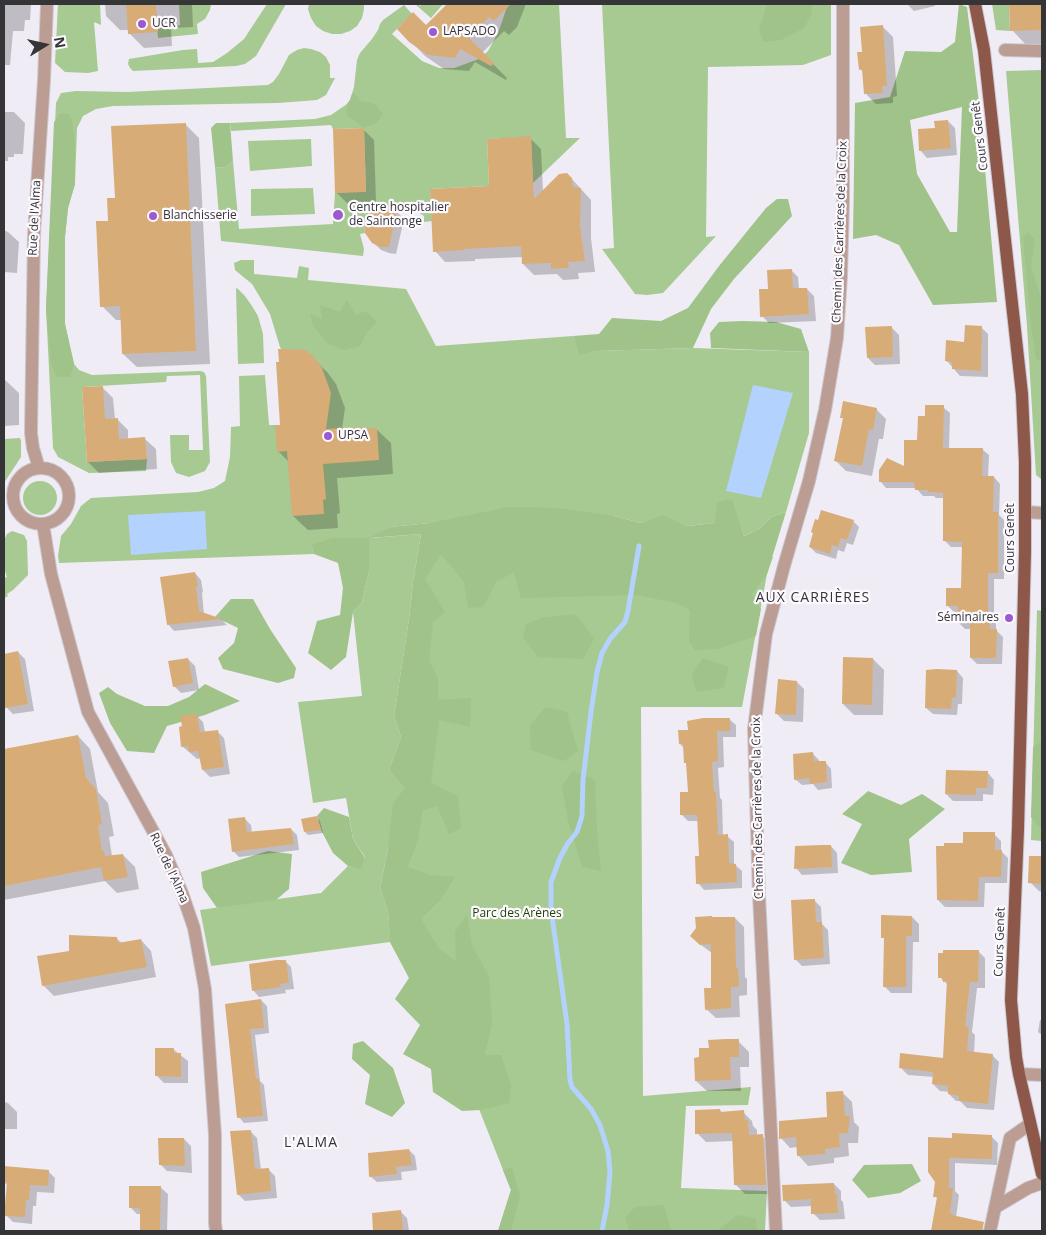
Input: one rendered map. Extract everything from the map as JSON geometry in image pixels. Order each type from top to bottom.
[{"type":"main road","name":"Cours Genêt","points":[[975,4],[984,50],[1022,394],[1026,512],[1018,829],[1011,1000],[1019,1074],[1042,1174]]},
{"type":"street","name":"Rue de l'Alma","points":[[39,468],[32,433],[34,234],[47,4]]},
{"type":"street","name":"Chemin des Carrières de la Croix","points":[[776,1231],[759,896],[754,728],[766,634],[813,464],[825,410],[836,338],[841,276],[843,4]]},
{"type":"street","points":[[1005,50],[1042,51]]},
{"type":"street","points":[[49,468],[58,473],[64,480],[68,488],[69,497],[68,505],[64,512],[51,522],[43,524],[35,523],[21,516],[13,500],[13,491],[16,482],[22,475],[30,470],[49,468]]},
{"type":"street","points":[[1026,512],[1042,513]]},
{"type":"street","name":"Rue de l'Alma","points":[[43,524],[55,592],[88,712],[166,855],[194,928],[205,989],[208,1029],[215,1135],[216,1231]]},
{"type":"street","points":[[1019,1074],[1042,1075]]},
{"type":"street","points":[[990,1231],[1010,1138],[1030,1124]]},
{"type":"street","points":[[996,1208],[1028,1188],[1042,1183]]},
{"type":"green space","points":[[58,4],[100,4],[101,25],[94,22],[98,71],[88,73],[65,72],[55,63]]},
{"type":"green space","points":[[179,4],[211,4],[205,19],[197,24],[198,34],[158,38],[157,27],[180,25]]},
{"type":"green space","points":[[267,4],[286,4],[256,56],[245,64],[133,71],[128,64],[129,59],[197,49],[198,63],[213,62],[244,39]]},
{"type":"green space","points":[[309,4],[364,4],[364,9],[362,18],[357,26],[341,34],[332,34],[316,26],[308,9]]},
{"type":"green space","points":[[415,4],[420,6],[422,4],[443,4],[431,18]]},
{"type":"green space","points":[[508,4],[559,4],[566,138],[580,138],[533,183],[531,137],[487,139],[489,186],[430,189],[432,221],[424,222],[424,216],[405,203],[400,203],[398,211],[373,205],[365,220],[365,233],[360,234],[364,249],[363,256],[221,241],[215,167],[225,168],[233,161],[239,229],[333,224],[335,193],[366,191],[364,128],[333,129],[331,125],[231,131],[230,123],[315,119],[331,115],[350,100],[360,53],[372,39],[383,20],[404,5],[412,14],[392,34],[422,61],[439,68],[454,68],[479,59],[488,51],[498,33]]},
{"type":"green space","points":[[602,4],[831,4],[831,55],[803,65],[708,67],[706,237],[716,236],[663,293],[635,294],[602,249],[614,248]]},
{"type":"green space","points":[[767,4],[811,4],[812,13],[804,28],[781,40],[764,42],[759,30]]},
{"type":"green space","points":[[959,4],[967,7],[979,103],[997,302],[933,305],[899,245],[876,235],[853,239],[855,103],[890,97],[905,51],[941,52],[955,42]],"holes":[[[962,107],[957,232],[950,232],[917,174],[910,120]]]},
{"type":"green space","points":[[992,4],[1009,4],[1010,31],[996,30]]},
{"type":"green space","points":[[304,48],[320,52],[326,57],[330,65],[330,78],[335,78],[326,95],[317,100],[278,103],[113,106],[96,109],[83,116],[77,128],[75,184],[68,208],[65,237],[65,324],[74,364],[79,370],[92,375],[204,372],[206,376],[210,462],[205,471],[189,477],[176,473],[171,462],[170,435],[189,435],[189,450],[203,450],[200,375],[167,376],[166,382],[82,387],[87,462],[147,459],[146,471],[89,473],[58,457],[53,448],[46,309],[56,103],[61,93],[76,91],[127,92],[268,85],[279,74],[289,55]]},
{"type":"green space","points":[[1042,70],[1042,488],[1041,479],[1036,475],[1027,326],[1006,71]]},
{"type":"green space","points":[[352,94],[355,94],[360,101],[375,104],[383,114],[376,123],[364,128],[347,115],[347,104]]},
{"type":"green space","points":[[61,113],[69,114],[72,120],[75,145],[75,184],[68,208],[65,237],[65,324],[74,364],[70,377],[57,377],[51,365],[46,309],[54,122]]},
{"type":"green space","points":[[216,123],[230,123],[233,161],[225,168],[215,167],[211,128]]},
{"type":"green space","points":[[311,139],[312,166],[250,171],[248,141]]},
{"type":"green space","points":[[313,188],[315,214],[251,216],[251,189]]},
{"type":"green space","points":[[777,199],[788,199],[792,216],[734,279],[711,309],[693,348],[596,351],[579,355],[573,336],[599,334],[612,318],[661,321],[688,308],[766,208]]},
{"type":"green space","points":[[1028,232],[1035,240],[1031,267],[1042,300],[1042,362],[1036,359],[1031,326],[1023,238]]},
{"type":"green space","name":"Parc des Arènes","points":[[241,260],[254,260],[254,274],[297,278],[299,266],[309,268],[308,280],[406,289],[436,346],[573,336],[579,354],[596,351],[693,348],[809,352],[809,433],[786,512],[771,517],[759,529],[744,536],[731,499],[715,523],[687,526],[663,516],[641,523],[614,516],[430,523],[390,527],[371,538],[421,534],[394,716],[401,737],[389,770],[405,787],[429,535],[773,557],[767,574],[742,707],[641,707],[643,1096],[751,1087],[748,1105],[686,1106],[681,1188],[767,1191],[765,1231],[498,1231],[511,1190],[477,1104],[390,942],[211,966],[200,910],[321,893],[348,866],[362,868],[365,857],[353,839],[346,798],[313,803],[298,702],[362,696],[353,612],[362,602],[369,572],[311,545],[314,554],[59,563],[58,556],[61,536],[71,524],[81,506],[91,498],[198,492],[214,488],[225,481],[230,457],[231,427],[240,426],[239,376],[265,375],[269,425],[280,425],[305,390],[280,347],[270,314],[252,284],[235,270],[234,263]],"holes":[[[388,848],[390,937],[388,912],[380,888]]]},
{"type":"green space","points":[[236,288],[245,296],[258,316],[263,334],[264,363],[238,364]]},
{"type":"green space","points":[[347,300],[356,315],[366,311],[377,322],[367,332],[360,346],[344,350],[328,344],[313,326],[310,314],[322,319],[320,305],[340,312]]},
{"type":"green space","points":[[719,322],[776,322],[801,329],[809,352],[711,348],[710,333]]},
{"type":"green space","points":[[20,438],[21,457],[4,483],[4,439]]},
{"type":"green space","points":[[40,481],[52,486],[57,498],[52,510],[40,515],[28,510],[23,498],[28,486]]},
{"type":"green space","points":[[732,499],[744,536],[759,529],[771,517],[786,512],[767,574],[752,594],[761,609],[756,636],[718,649],[695,650],[689,641],[690,610],[677,603],[636,595],[521,598],[514,572],[496,582],[483,607],[468,608],[464,582],[441,554],[425,579],[445,612],[433,622],[429,660],[438,678],[438,700],[471,698],[470,727],[439,720],[431,783],[458,796],[461,828],[449,834],[437,806],[423,810],[418,839],[408,867],[429,875],[455,877],[442,898],[421,919],[439,949],[456,961],[455,932],[467,915],[472,945],[489,977],[492,1023],[485,1055],[501,1055],[511,1085],[509,1103],[480,1110],[462,1111],[433,1092],[431,1069],[403,1054],[420,1025],[395,999],[409,978],[390,942],[388,912],[380,888],[388,848],[393,804],[405,788],[389,770],[401,737],[394,716],[421,534],[369,538],[390,527],[430,523],[509,507],[557,508],[614,516],[641,523],[663,515],[687,526],[715,523],[717,502]]},
{"type":"green space","points":[[12,531],[24,535],[27,541],[28,575],[4,598],[4,578],[7,577],[4,568],[4,540],[7,534]]},
{"type":"green space","points":[[333,538],[369,538],[369,572],[362,602],[353,612],[346,657],[331,670],[308,653],[317,621],[340,615],[343,588],[338,563],[314,554],[311,545]]},
{"type":"green space","points":[[231,599],[253,599],[296,668],[294,678],[278,683],[223,669],[218,658],[234,643],[238,628],[215,617]]},
{"type":"green space","points":[[1037,610],[1042,611],[1042,841],[1031,840]]},
{"type":"green space","points":[[576,614],[594,639],[583,659],[538,657],[523,637],[526,624],[542,618]]},
{"type":"green space","points":[[703,658],[728,667],[724,688],[696,692],[692,673]]},
{"type":"green space","points":[[205,684],[240,701],[205,715],[167,726],[154,753],[127,751],[110,723],[99,693],[108,687],[117,694],[145,706],[168,706],[189,697]]},
{"type":"green space","points":[[546,707],[567,712],[578,751],[564,761],[531,750],[530,725]]},
{"type":"green space","points":[[1042,741],[1042,828],[1031,817],[1033,747]]},
{"type":"green space","points":[[573,771],[595,780],[601,871],[582,867],[568,821],[562,786]]},
{"type":"green space","points":[[868,791],[901,805],[922,794],[945,809],[909,839],[912,872],[871,875],[841,863],[862,824],[842,814]]},
{"type":"green space","points":[[324,808],[349,817],[353,839],[365,858],[362,869],[348,866],[333,853],[321,830],[317,816]]},
{"type":"green space","points":[[268,851],[292,854],[289,889],[276,900],[217,908],[203,888],[201,872]]},
{"type":"green space","points":[[363,1041],[393,1068],[405,1103],[392,1117],[365,1104],[370,1075],[352,1059],[353,1044]]},
{"type":"green space","points":[[912,1164],[921,1181],[900,1193],[868,1198],[852,1180],[864,1165]]},
{"type":"green space","points":[[512,1167],[520,1196],[511,1231],[498,1231],[511,1190],[503,1170]]},
{"type":"green space","points":[[664,1205],[671,1231],[630,1231],[625,1218],[635,1207]]},
{"type":"green space","points":[[737,1215],[755,1218],[758,1231],[717,1231]]},
{"type":"water","points":[[753,385],[793,393],[761,498],[726,491]]},
{"type":"water","points":[[205,511],[207,549],[131,555],[128,515]]},
{"type":"building","name":"UCR","points":[[126,4],[156,4],[158,32],[128,34]]},
{"type":"building","name":"LAPSADO","points":[[447,4],[511,4],[494,21],[489,17],[469,38],[494,63],[491,66],[460,49],[455,58],[428,55],[409,42],[397,29],[413,12],[426,25]]},
{"type":"building","points":[[1009,4],[1042,4],[1042,30],[1010,31]]},
{"type":"building","points":[[883,25],[887,86],[882,86],[883,93],[864,94],[862,69],[859,70],[857,52],[862,52],[860,27]]},
{"type":"building","points":[[948,120],[951,148],[919,151],[918,129],[935,128],[934,121]]},
{"type":"building","name":"Blanchisserie","points":[[186,123],[196,351],[122,354],[120,306],[100,307],[96,221],[108,221],[107,198],[115,198],[111,126]]},
{"type":"building","points":[[364,128],[366,192],[335,193],[333,129]]},
{"type":"building","points":[[531,136],[534,199],[559,174],[567,173],[572,178],[573,187],[581,188],[580,226],[585,261],[568,262],[569,268],[551,269],[551,263],[522,264],[521,246],[433,252],[430,189],[489,186],[487,139]]},
{"type":"building","points":[[376,206],[397,211],[389,247],[380,247],[372,243],[365,233],[366,217]]},
{"type":"building","points":[[792,269],[793,288],[807,288],[809,314],[760,317],[759,289],[768,289],[767,270]]},
{"type":"building","points":[[965,325],[982,326],[981,371],[952,369],[952,362],[945,361],[946,340],[964,342]]},
{"type":"building","points":[[892,326],[893,357],[867,358],[865,327]]},
{"type":"building","name":"UPSA","points":[[278,349],[305,350],[314,357],[322,368],[331,393],[326,429],[377,428],[379,460],[323,464],[326,499],[323,500],[324,514],[292,516],[287,451],[277,452],[275,425],[280,425],[276,362],[279,362]]},
{"type":"building","points":[[103,386],[105,419],[118,418],[119,439],[145,437],[147,459],[87,462],[82,387]]},
{"type":"building","points":[[843,401],[877,408],[873,430],[869,429],[862,466],[834,461],[843,418],[840,418]]},
{"type":"building","points":[[925,405],[944,405],[943,448],[983,448],[982,476],[994,476],[993,512],[998,512],[998,573],[988,573],[988,613],[990,613],[990,629],[997,629],[996,658],[970,658],[970,623],[957,623],[958,606],[946,606],[946,588],[961,588],[962,542],[943,541],[943,493],[915,490],[914,482],[879,482],[879,470],[887,458],[904,466],[904,440],[917,440],[918,416],[925,416]]},
{"type":"building","points":[[821,510],[854,520],[847,540],[841,538],[838,547],[832,545],[830,554],[809,547],[815,519],[818,520]]},
{"type":"building","points":[[195,572],[198,586],[196,587],[199,611],[222,619],[167,625],[160,577]]},
{"type":"building","points":[[18,651],[28,704],[5,708],[4,654]]},
{"type":"building","points":[[843,657],[873,658],[872,705],[842,704]]},
{"type":"building","points":[[188,658],[193,683],[173,687],[168,661]]},
{"type":"building","points":[[926,670],[957,670],[956,698],[952,698],[951,709],[925,708]]},
{"type":"building","points":[[778,679],[797,681],[796,715],[775,714]]},
{"type":"building","points":[[197,714],[200,732],[218,730],[224,767],[202,770],[198,751],[189,752],[188,746],[181,747],[179,727],[182,726],[180,716]]},
{"type":"building","points":[[703,718],[730,718],[730,731],[717,731],[718,761],[712,762],[714,792],[716,792],[718,835],[728,834],[729,863],[736,864],[737,882],[696,884],[695,856],[699,856],[697,815],[680,815],[680,792],[688,792],[683,744],[679,744],[678,730],[688,730],[687,721]]},
{"type":"building","points":[[78,735],[86,778],[96,789],[102,824],[98,825],[102,851],[104,851],[105,856],[123,854],[128,877],[104,881],[101,867],[4,886],[4,749]]},
{"type":"building","points":[[813,752],[814,761],[826,761],[827,782],[810,784],[809,778],[794,780],[793,754]]},
{"type":"building","points":[[946,770],[988,771],[987,788],[976,788],[976,795],[945,794]]},
{"type":"building","points":[[317,816],[321,830],[304,832],[301,819]]},
{"type":"building","points":[[245,817],[247,832],[291,828],[294,844],[232,852],[228,819]]},
{"type":"building","points":[[963,832],[995,832],[995,850],[1002,850],[1001,877],[979,877],[978,901],[937,900],[936,846],[944,846],[944,843],[963,843]]},
{"type":"building","points":[[831,845],[832,867],[794,869],[795,846]]},
{"type":"building","points":[[1029,856],[1042,856],[1042,884],[1028,883]]},
{"type":"building","points":[[815,899],[816,922],[822,922],[824,958],[794,960],[791,900]]},
{"type":"building","points":[[881,915],[912,916],[912,936],[906,936],[906,987],[883,987],[884,938],[881,938]]},
{"type":"building","points":[[695,917],[735,917],[736,968],[738,968],[739,987],[731,987],[731,1008],[705,1010],[704,988],[711,988],[711,944],[700,945],[690,936],[696,928]]},
{"type":"building","points":[[69,935],[117,937],[118,943],[141,939],[147,967],[42,986],[37,956],[69,951]]},
{"type":"building","points":[[943,950],[979,950],[978,982],[970,982],[965,1026],[969,1027],[967,1051],[993,1054],[988,1104],[959,1101],[959,1096],[948,1094],[948,1086],[932,1084],[933,1072],[899,1068],[900,1053],[943,1058],[947,981],[943,982],[942,978],[938,978],[938,953],[943,953]]},
{"type":"building","points":[[286,960],[289,983],[280,984],[281,987],[252,991],[249,964]]},
{"type":"building","points":[[261,999],[264,1028],[250,1029],[256,1079],[259,1078],[263,1116],[237,1118],[225,1004]]},
{"type":"building","points":[[739,1039],[739,1057],[730,1057],[731,1080],[695,1081],[694,1058],[699,1057],[699,1048],[709,1048],[708,1040]]},
{"type":"building","points":[[155,1048],[174,1048],[174,1053],[181,1053],[181,1077],[155,1076]]},
{"type":"building","points":[[843,1091],[845,1116],[850,1116],[848,1133],[839,1134],[840,1147],[825,1149],[825,1154],[797,1156],[796,1137],[779,1139],[779,1121],[827,1117],[826,1092]]},
{"type":"building","points":[[720,1109],[720,1112],[744,1110],[745,1120],[748,1120],[749,1135],[763,1134],[766,1185],[734,1185],[732,1133],[695,1134],[695,1110]]},
{"type":"building","points":[[251,1130],[255,1169],[269,1168],[271,1191],[237,1195],[230,1131]]},
{"type":"building","points":[[952,1133],[992,1135],[992,1159],[949,1158],[949,1188],[953,1188],[950,1213],[984,1222],[982,1231],[931,1231],[937,1197],[933,1197],[935,1182],[928,1172],[928,1137],[952,1138]]},
{"type":"building","points":[[158,1138],[184,1138],[185,1166],[159,1165]]},
{"type":"building","points":[[409,1149],[412,1165],[396,1167],[397,1174],[369,1177],[368,1153]]},
{"type":"building","points":[[4,1166],[49,1170],[48,1186],[30,1185],[29,1200],[26,1200],[25,1217],[4,1216],[7,1182],[4,1182]]},
{"type":"building","points":[[834,1183],[835,1194],[837,1194],[838,1213],[811,1214],[811,1199],[783,1201],[782,1185]]},
{"type":"building","points":[[129,1186],[161,1186],[160,1231],[140,1231],[140,1208],[129,1208]]},
{"type":"building","points":[[401,1210],[403,1231],[373,1231],[372,1213]]},
{"type":"waterway","points":[[602,1231],[610,1172],[608,1151],[600,1125],[591,1109],[572,1087],[570,1080],[567,1024],[551,909],[551,882],[560,858],[568,843],[577,832],[582,816],[583,780],[597,672],[602,653],[610,639],[625,622],[639,546]]},
{"type":"place","name":"UCR","points":[[142,24]]},
{"type":"place","name":"LAPSADO","points":[[433,32]]},
{"type":"place","name":"Centre hospitalier de Saintonge","points":[[338,215]]},
{"type":"place","name":"Blanchisserie","points":[[153,216]]},
{"type":"place","name":"UPSA","points":[[328,436]]},
{"type":"place","name":"Séminaires","points":[[1009,618]]},
{"type":"district","name":"AUX CARRIÈRES","points":[[813,598]]},
{"type":"district","name":"L'ALMA","points":[[311,1143]]}]
